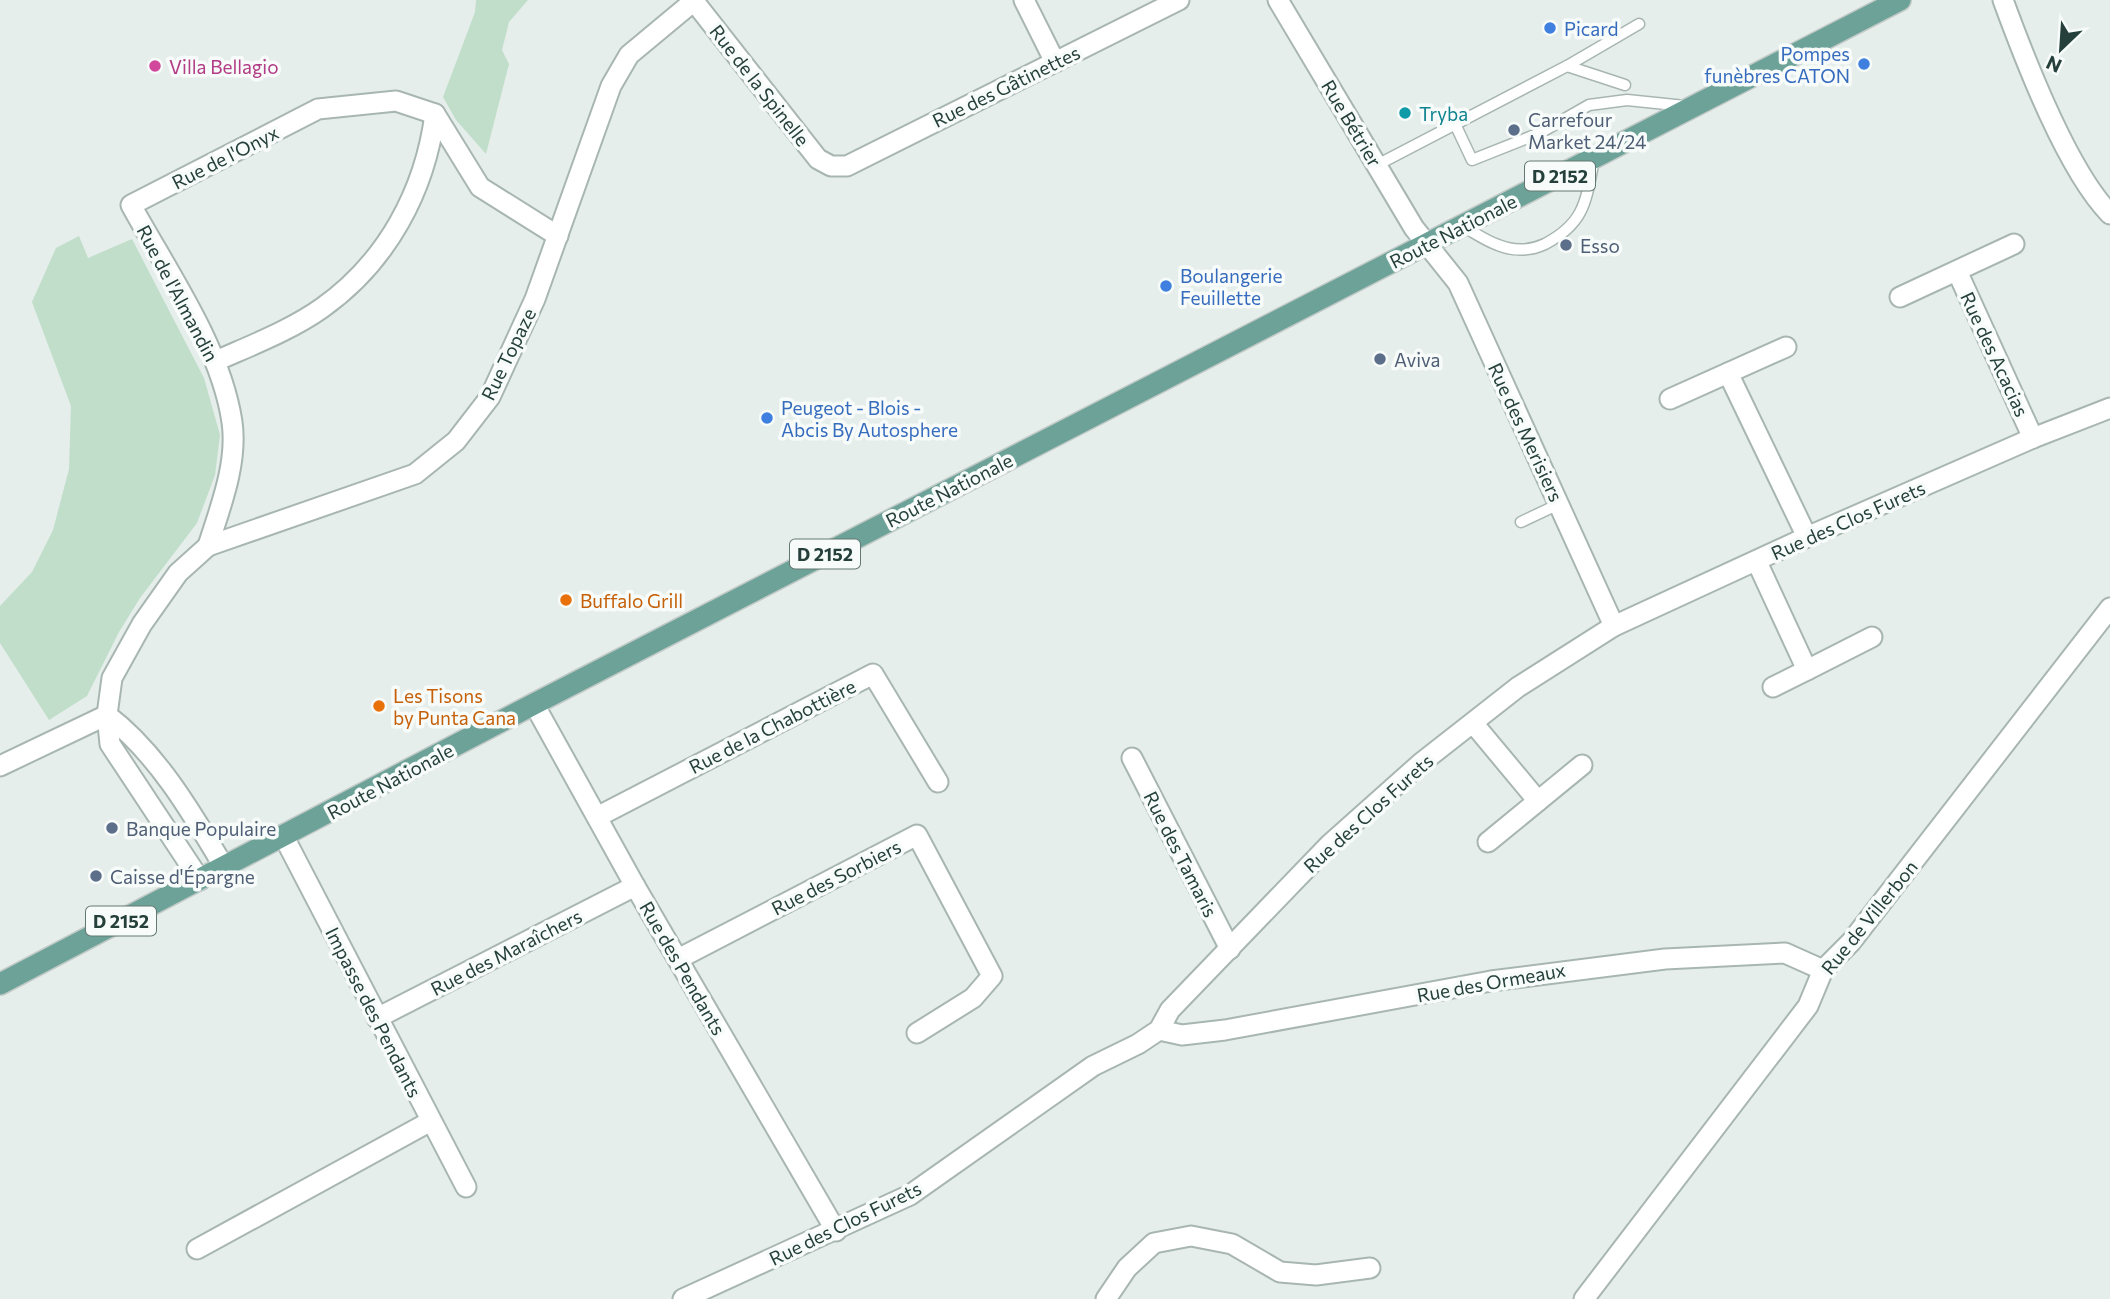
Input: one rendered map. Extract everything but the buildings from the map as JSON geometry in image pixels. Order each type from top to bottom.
[{"type":"main road","name":"Route Nationale","points":[[0,984],[534,704],[1463,227],[1890,3]]},
{"type":"street","name":"Rue de la Spinelle","points":[[693,0],[818,159],[831,166]]},
{"type":"street","name":"Rue Topaze","points":[[200,880],[110,744],[107,715],[112,678],[142,624],[178,573],[208,546],[415,474],[456,441],[490,397],[535,299],[611,86],[629,55],[693,0]]},
{"type":"street","points":[[1024,0],[1055,62]]},
{"type":"street","name":"Rue des Gâtinettes","points":[[831,166],[847,166],[1179,0]]},
{"type":"street","name":"Rue Bétrier","points":[[1278,0],[1427,244]]},
{"type":"street","points":[[2003,0],[2073,161],[2089,188],[2110,214]]},
{"type":"street","name":"Rue de l'Onyx","points":[[131,205],[318,109],[396,101],[435,114]]},
{"type":"street","points":[[435,114],[480,187],[558,236]]},
{"type":"street","points":[[216,361],[322,309],[362,274],[390,240],[418,186],[432,138],[435,114]]},
{"type":"street","name":"Rue de l'Almandin","points":[[131,205],[216,361],[233,423],[229,479],[208,546]]},
{"type":"street","name":"Rue des Merisiers","points":[[1427,244],[1458,283],[1614,626]]},
{"type":"street","name":"Rue des Acacias","points":[[1900,297],[2014,244]]},
{"type":"street","name":"Rue des Acacias","points":[[1956,271],[2033,438]]},
{"type":"street","points":[[1670,399],[1786,347]]},
{"type":"street","points":[[1728,373],[1807,537]]},
{"type":"street","name":"Rue des Clos Furets","points":[[683,1299],[911,1195],[1093,1066],[1138,1044],[1159,1030],[1170,1010],[1330,844],[1421,763],[1518,687],[1614,626],[1807,537],[2033,438],[2110,408]]},
{"type":"street","points":[[1757,562],[1807,670]]},
{"type":"street","name":"Rue de Villerbon","points":[[1584,1299],[1808,1006],[1823,970],[1851,942],[2110,608]]},
{"type":"street","points":[[1773,687],[1872,637]]},
{"type":"street","name":"Rue de la Chabottière","points":[[597,817],[873,674],[937,782]]},
{"type":"street","name":"Rue des Pendants","points":[[534,704],[635,886],[836,1231]]},
{"type":"street","points":[[0,766],[107,715],[130,732],[144,749],[201,827],[224,867]]},
{"type":"street","points":[[1473,723],[1538,801]]},
{"type":"street","name":"Rue des Tamaris","points":[[1132,758],[1230,949]]},
{"type":"street","points":[[1488,842],[1581,765]]},
{"type":"street","name":"Rue des Sorbiers","points":[[678,959],[917,835],[992,976],[973,998],[917,1033]]},
{"type":"street","name":"Impasse des Pendants","points":[[284,837],[466,1186]]},
{"type":"street","name":"Rue des Maraîchers","points":[[377,1018],[635,886]]},
{"type":"street","name":"Rue des Ormeaux","points":[[1159,1030],[1182,1035],[1224,1030],[1492,981],[1665,959],[1785,953],[1823,970]]},
{"type":"street","points":[[197,1249],[431,1121]]},
{"type":"street","points":[[1106,1299],[1127,1268],[1154,1243],[1191,1236],[1232,1244],[1280,1272],[1316,1275],[1370,1269]]},
{"type":"lane","points":[[1377,165],[1567,66],[1639,23]]},
{"type":"lane","points":[[1567,66],[1625,85]]},
{"type":"lane","points":[[1455,124],[1472,160],[1540,133],[1589,105],[1627,100],[1691,107]]},
{"type":"lane","points":[[1463,227],[1498,245],[1519,250],[1539,247],[1567,232],[1577,218],[1587,192],[1595,158]]},
{"type":"lane","points":[[1521,522],[1559,504]]},
{"type":"green space","points":[[476,0],[528,0],[509,22],[502,50],[509,64],[486,154],[456,120],[443,97],[475,12]]},
{"type":"green space","points":[[79,236],[88,258],[132,239],[204,378],[220,435],[215,475],[197,523],[140,598],[119,632],[87,696],[49,720],[0,643],[0,606],[32,572],[53,530],[69,469],[71,406],[32,302],[56,248]]},
{"type":"place","name":"Picard","points":[[1550,28]]},
{"type":"place","name":"Pompes funèbres CATON","points":[[1864,64]]},
{"type":"place","name":"Villa Bellagio","points":[[155,66]]},
{"type":"place","name":"Tryba","points":[[1405,113]]},
{"type":"place","name":"Carrefour Market 24/24","points":[[1514,130]]},
{"type":"place","name":"Esso","points":[[1566,245]]},
{"type":"place","name":"Boulangerie Feuillette","points":[[1166,286]]},
{"type":"place","name":"Aviva","points":[[1380,359]]},
{"type":"place","name":"Peugeot - Blois - Abcis By Autosphere","points":[[767,418]]},
{"type":"place","name":"Buffalo Grill","points":[[566,600]]},
{"type":"place","name":"Les Tisons by Punta Cana","points":[[379,706]]},
{"type":"place","name":"Banque Populaire","points":[[112,828]]},
{"type":"place","name":"Caisse d'Épargne","points":[[96,876]]}]
